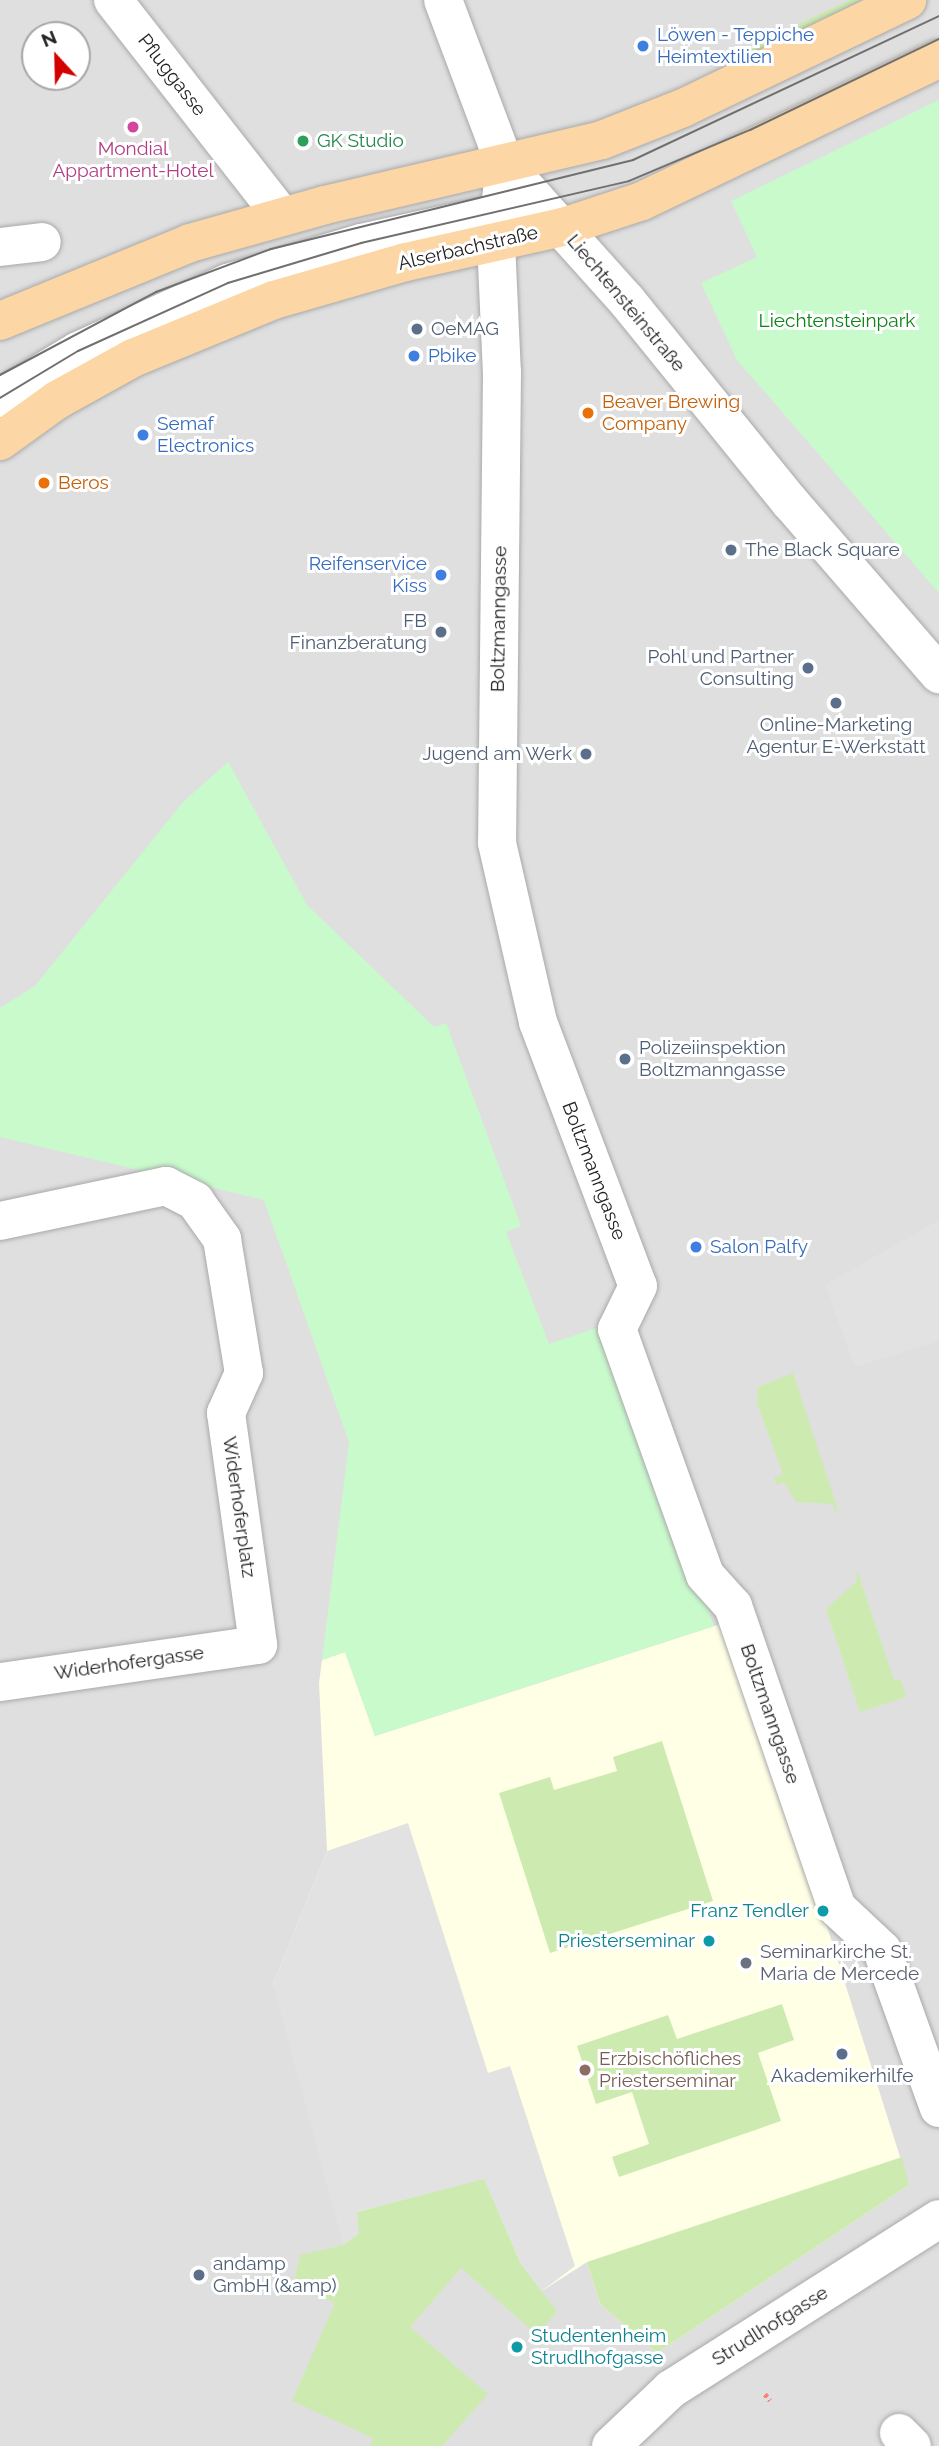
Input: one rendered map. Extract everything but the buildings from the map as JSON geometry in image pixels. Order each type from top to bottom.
[{"type":"main road","points":[[0,321],[131,263],[282,216],[602,140],[683,108],[907,0]]},
{"type":"main road","name":"Alserbachstraße","points":[[0,441],[57,400],[133,358],[274,300],[496,228],[563,226],[642,201],[939,59]]},
{"type":"street","name":"Pfluggasse","points":[[113,0],[282,216]]},
{"type":"street","name":"Liechtensteinstraße","points":[[443,0],[505,165],[563,226],[939,674]]},
{"type":"street","name":"Boltzmanngasse","points":[[505,165],[496,228],[502,372],[497,843],[538,1022],[638,1286],[617,1329],[705,1575],[733,1606],[836,1908],[881,1950],[939,2108]]},
{"type":"street","name":"Alserbachstraße","points":[[0,398],[78,351],[228,283],[361,243],[496,228]]},
{"type":"street","points":[[0,247],[42,242]]},
{"type":"street","name":"Widerhoferplatz","points":[[0,1221],[166,1186],[195,1201],[222,1239],[244,1373],[226,1413],[258,1645]]},
{"type":"street","name":"Widerhofergasse","points":[[0,1682],[258,1645]]},
{"type":"street","name":"Strudlhofgasse","points":[[611,2446],[671,2389],[939,2219]]},
{"type":"path","points":[[765,2394],[770,2400]]},
{"type":"shaded area","points":[[0,0],[939,0],[939,2446],[0,2446]]},
{"type":"shaded area","points":[[939,1220],[939,1341],[855,1367],[825,1285]]},
{"type":"shaded area","name":"Erzbischöfliches Priesterseminar","points":[[730,1621],[909,2185],[657,2353],[600,2304],[587,2262],[542,2291],[521,2264],[357,2212],[273,1984],[327,1851],[319,1683],[322,1660],[345,1652],[375,1736]]},
{"type":"shaded area","points":[[408,1823],[488,2073],[510,2066],[575,2266],[542,2291],[521,2264],[484,2179],[357,2212],[359,2234],[343,2245],[273,1984],[327,1851]]},
{"type":"green space","points":[[850,0],[875,0],[750,59],[745,49]]},
{"type":"green space","name":"Liechtensteinpark","points":[[939,100],[939,593],[737,360],[701,283],[757,257],[731,201]]},
{"type":"green space","points":[[228,762],[307,905],[434,1027],[446,1023],[521,1226],[506,1232],[549,1344],[602,1326],[714,1626],[375,1736],[345,1652],[322,1660],[349,1442],[264,1200],[0,1137],[0,1008],[35,986],[183,802]]},
{"type":"green space","points":[[793,1373],[838,1510],[835,1512],[833,1504],[796,1502],[784,1482],[777,1485],[774,1478],[783,1474],[757,1403],[758,1387]]},
{"type":"green space","points":[[857,1570],[894,1680],[901,1679],[906,1697],[860,1712],[826,1609],[856,1582]]},
{"type":"green space","points":[[662,1741],[713,1901],[550,1953],[499,1793],[550,1777],[554,1790],[617,1771],[613,1757]]},
{"type":"green space","points":[[782,2004],[794,2040],[758,2053],[781,2121],[619,2177],[612,2157],[649,2144],[632,2092],[596,2104],[577,2046],[668,2015],[677,2039]]},
{"type":"green space","points":[[902,2157],[909,2185],[657,2353],[600,2304],[587,2262]]},
{"type":"green space","points":[[484,2178],[521,2264],[557,2311],[537,2335],[461,2268],[410,2327],[488,2394],[442,2446],[370,2446],[373,2438],[292,2401],[335,2303],[302,2288],[295,2277],[300,2255],[343,2245],[357,2212]]},
{"type":"tram line","points":[[0,375],[156,292],[271,249],[633,160],[939,16]]},
{"type":"tram line","points":[[0,398],[78,351],[228,283],[361,243],[629,181],[750,130],[939,39]]},
{"type":"place","name":"Löwen - Teppiche Heimtextilien","points":[[643,46]]},
{"type":"place","name":"Mondial Appartment-Hotel","points":[[133,127]]},
{"type":"place","name":"GK Studio","points":[[303,141]]},
{"type":"place","name":"OeMAG","points":[[417,329]]},
{"type":"place","name":"Pbike","points":[[414,356]]},
{"type":"place","name":"Beaver Brewing Company","points":[[588,413]]},
{"type":"place","name":"Semaf Electronics","points":[[143,435]]},
{"type":"place","name":"Beros","points":[[44,483]]},
{"type":"place","name":"The Black Square","points":[[731,550]]},
{"type":"place","name":"Reifenservice Kiss","points":[[441,575]]},
{"type":"place","name":"FB Finanzberatung","points":[[441,632]]},
{"type":"place","name":"Pohl und Partner Consulting","points":[[808,668]]},
{"type":"place","name":"Online-Marketing Agentur E-Werkstatt","points":[[836,703]]},
{"type":"place","name":"Jugend am Werk","points":[[586,754]]},
{"type":"place","name":"Polizeiinspektion Boltzmanngasse","points":[[625,1059]]},
{"type":"place","name":"Salon Palfy","points":[[696,1247]]},
{"type":"place","name":"Franz Tendler","points":[[823,1911]]},
{"type":"place","name":"Priesterseminar","points":[[709,1941]]},
{"type":"place","name":"Seminarkirche St. Maria de Mercede","points":[[746,1963]]},
{"type":"place","name":"Akademikerhilfe","points":[[842,2054]]},
{"type":"place","name":"Erzbischöfliches Priesterseminar","points":[[585,2070]]},
{"type":"place","name":"andamp GmbH (&amp)","points":[[199,2275]]},
{"type":"place","name":"Studentenheim Strudlhofgasse","points":[[517,2347]]}]
